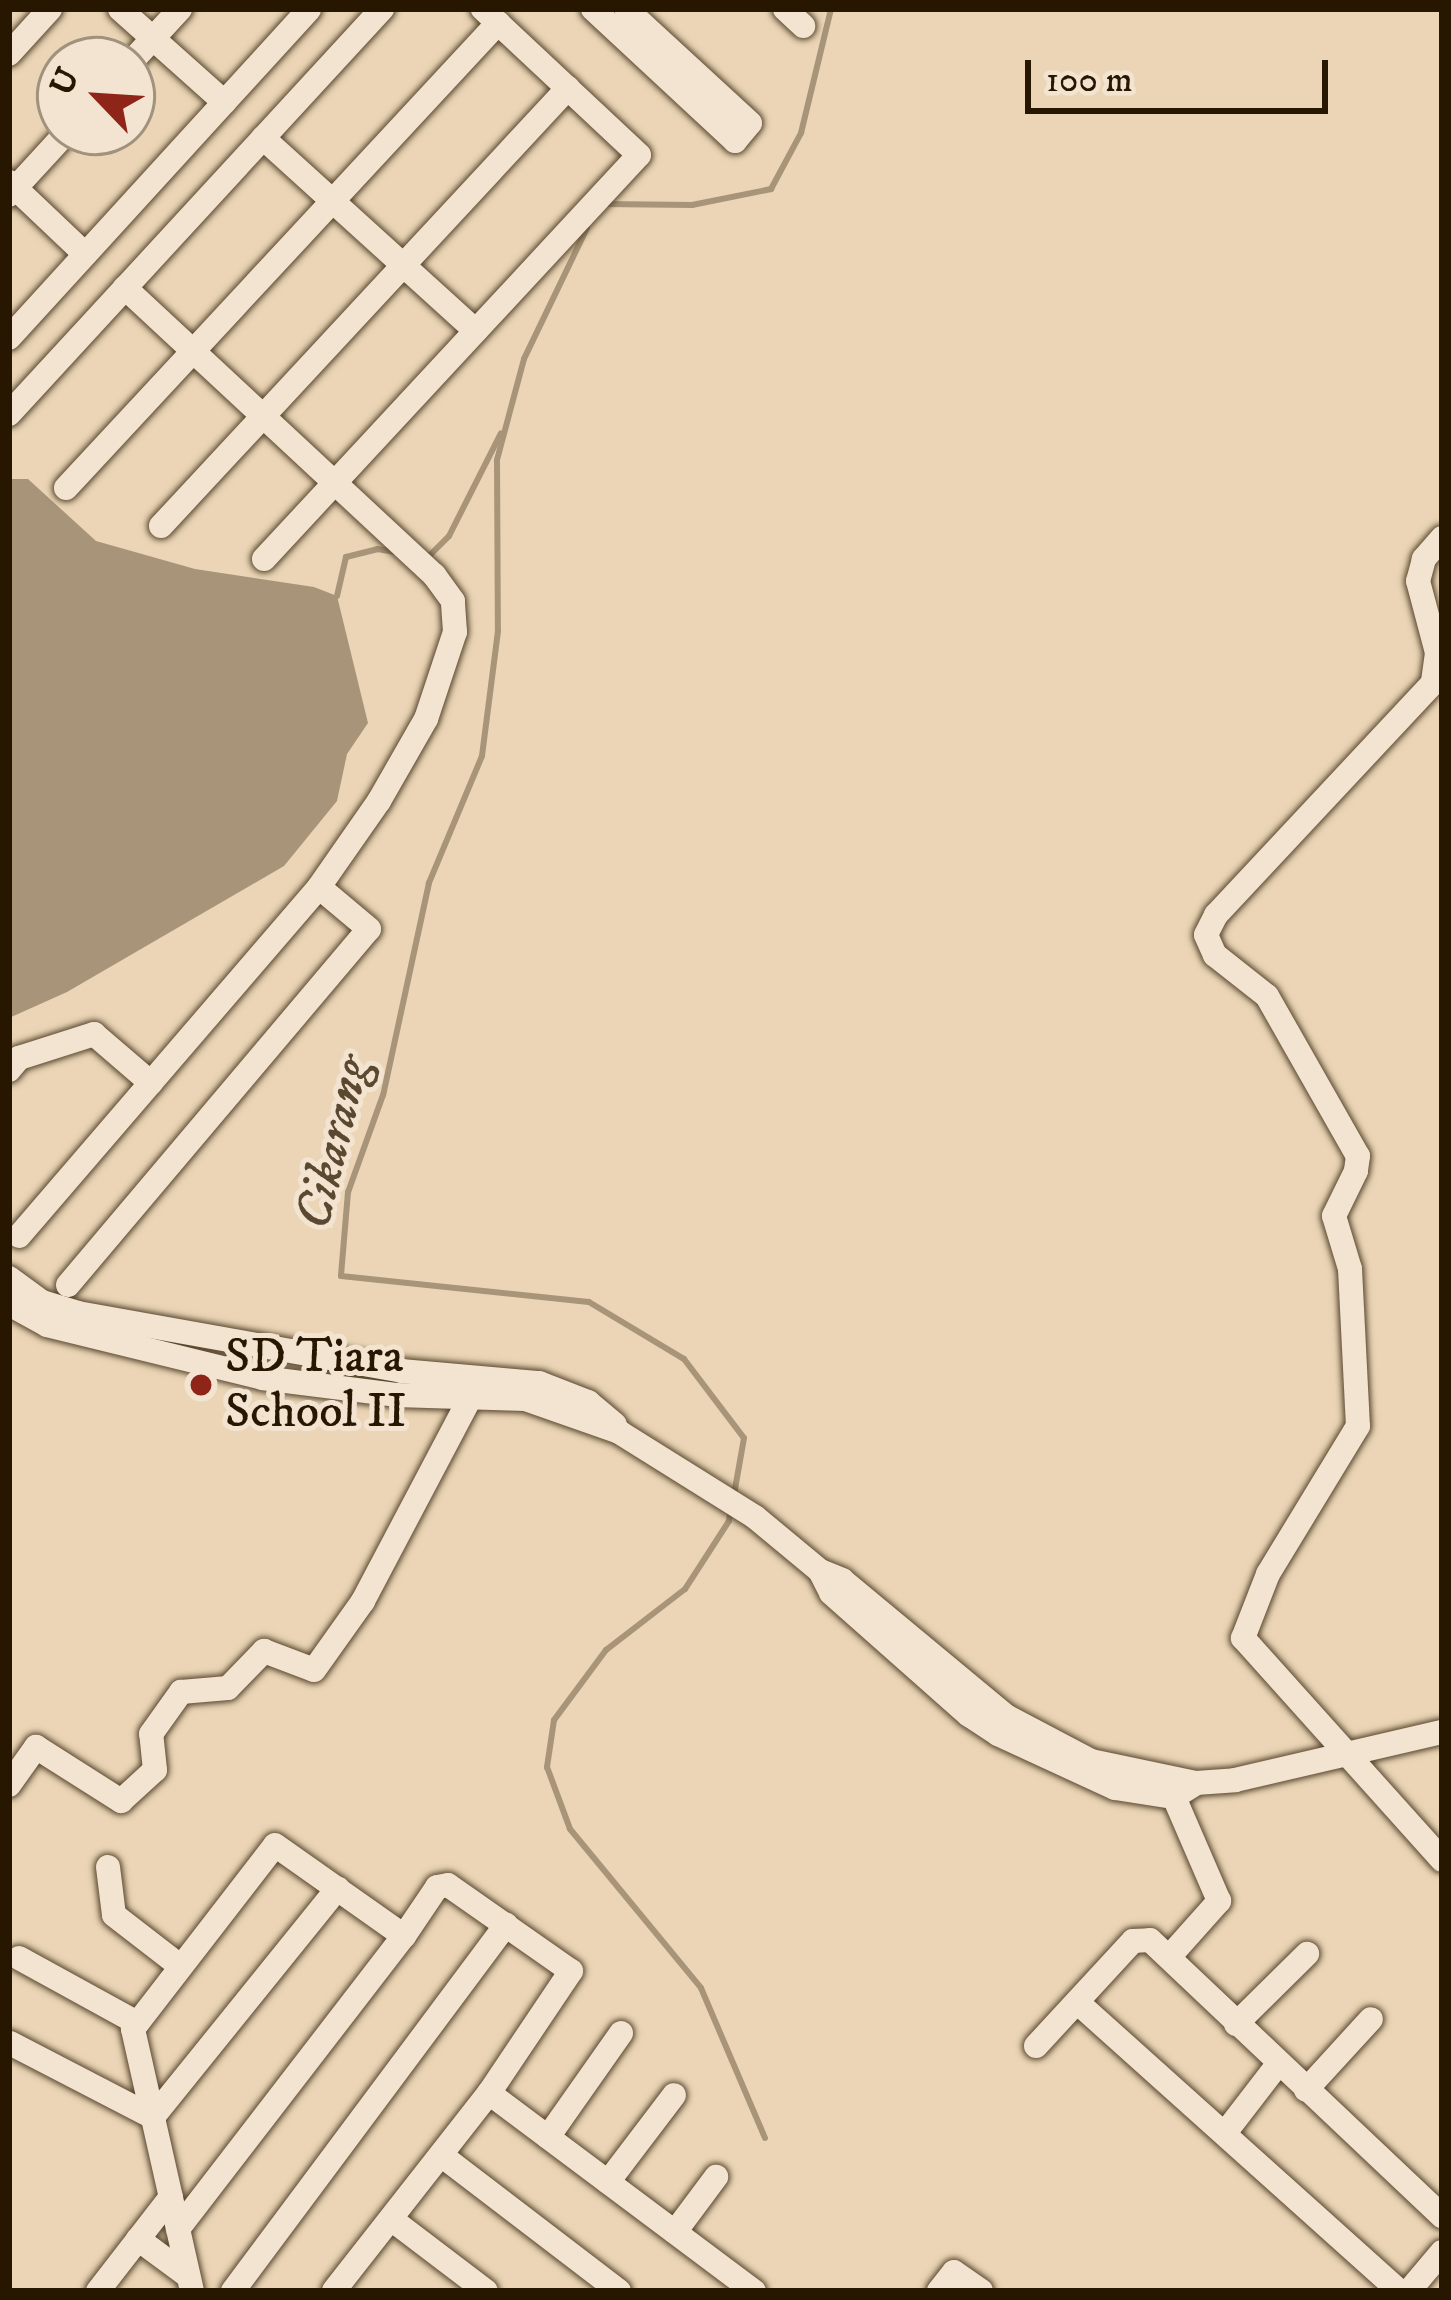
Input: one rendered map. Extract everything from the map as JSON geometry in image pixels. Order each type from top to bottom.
[{"type":"street","points":[[9,54],[50,9]]},
{"type":"street","points":[[120,9],[151,36]]},
{"type":"street","points":[[155,36],[180,9]]},
{"type":"street","points":[[9,338],[309,9]]},
{"type":"street","points":[[9,414],[382,9]]},
{"type":"street","points":[[593,9],[743,132],[626,9]]},
{"type":"street","points":[[67,488],[333,201],[490,16],[639,154],[264,559]]},
{"type":"street","points":[[156,41],[224,102]]},
{"type":"street","points":[[161,526],[568,88]]},
{"type":"street","points":[[263,138],[476,331]]},
{"type":"street","points":[[43,156],[11,188],[86,254]]},
{"type":"street","points":[[20,1236],[320,887],[379,801],[426,719],[455,632],[452,601],[434,575],[125,288]]},
{"type":"street","points":[[1442,538],[1432,544],[1418,581],[1437,653],[1433,683],[1216,915],[1206,935],[1215,955],[1267,996],[1358,1156],[1334,1216],[1350,1269],[1358,1426],[1277,1557],[1243,1638],[1325,1735],[1351,1755],[1442,1860]]},
{"type":"street","points":[[68,1285],[369,929],[320,887]]},
{"type":"street","points":[[9,1070],[19,1058],[94,1034],[151,1082]]},
{"type":"street","points":[[9,1278],[42,1302],[262,1378],[545,1402],[619,1432],[754,1517],[820,1571],[842,1580],[1006,1716],[1091,1761],[1181,1786],[1273,1774],[1442,1732]]},
{"type":"street","points":[[9,1304],[33,1321],[167,1343],[539,1383],[610,1416],[619,1432]]},
{"type":"street","points":[[11,1776],[36,1748],[121,1802],[156,1769],[151,1734],[181,1692],[227,1688],[265,1651],[314,1670],[363,1601],[470,1399]]},
{"type":"street","points":[[1170,1957],[1219,1901],[1181,1786]]},
{"type":"street","points":[[190,2283],[133,2033],[136,2023],[271,1847],[280,1846],[404,1936]]},
{"type":"street","points":[[108,1867],[114,1915],[180,1966]]},
{"type":"street","points":[[178,2229],[442,1886],[458,1889],[571,1971],[489,2093],[335,2291]]},
{"type":"street","points":[[153,2117],[338,1888]]},
{"type":"street","points":[[233,2291],[506,1925]]},
{"type":"street","points":[[1036,2046],[1132,1941],[1150,1940],[1442,2216]]},
{"type":"street","points":[[1236,2024],[1307,1954]]},
{"type":"street","points":[[20,1958],[136,2023]]},
{"type":"street","points":[[1077,2002],[1400,2291]]},
{"type":"street","points":[[1306,2090],[1370,2019]]},
{"type":"street","points":[[548,2137],[621,2033]]},
{"type":"street","points":[[10,2043],[153,2117]]},
{"type":"street","points":[[1225,2133],[1279,2063]]},
{"type":"street","points":[[489,2093],[754,2291]]},
{"type":"street","points":[[608,2182],[674,2095]]},
{"type":"street","points":[[440,2156],[619,2291]]},
{"type":"street","points":[[675,2232],[716,2177]]},
{"type":"street","points":[[98,2291],[171,2197]]},
{"type":"street","points":[[391,2219],[486,2291]]},
{"type":"street","points":[[138,2239],[190,2283]]},
{"type":"street","points":[[1409,2291],[1442,2252]]},
{"type":"street","points":[[939,2291],[954,2272],[981,2291]]},
{"type":"shaded area","points":[[9,479],[28,479],[96,541],[195,569],[314,587],[337,596],[368,723],[347,754],[337,801],[284,866],[67,992],[9,1018]]},
{"type":"waterway","name":"Cikarang","points":[[603,204],[692,205],[771,189],[801,133],[831,9]]},
{"type":"waterway","name":"Cikarang","points":[[587,228],[524,359],[497,460],[498,631],[482,756],[429,883],[383,1095],[348,1192],[341,1276],[589,1302],[684,1359],[744,1438],[734,1495]]},
{"type":"waterway","points":[[427,558],[449,536],[501,433]]},
{"type":"waterway","points":[[337,596],[346,557],[377,549],[396,552]]},
{"type":"waterway","name":"Cikarang","points":[[731,1508],[729,1521],[685,1589],[606,1650],[554,1720],[547,1767],[570,1829],[701,1988],[765,2138]]},
{"type":"place","name":"SD Tiara School II","points":[[201,1385]]}]
